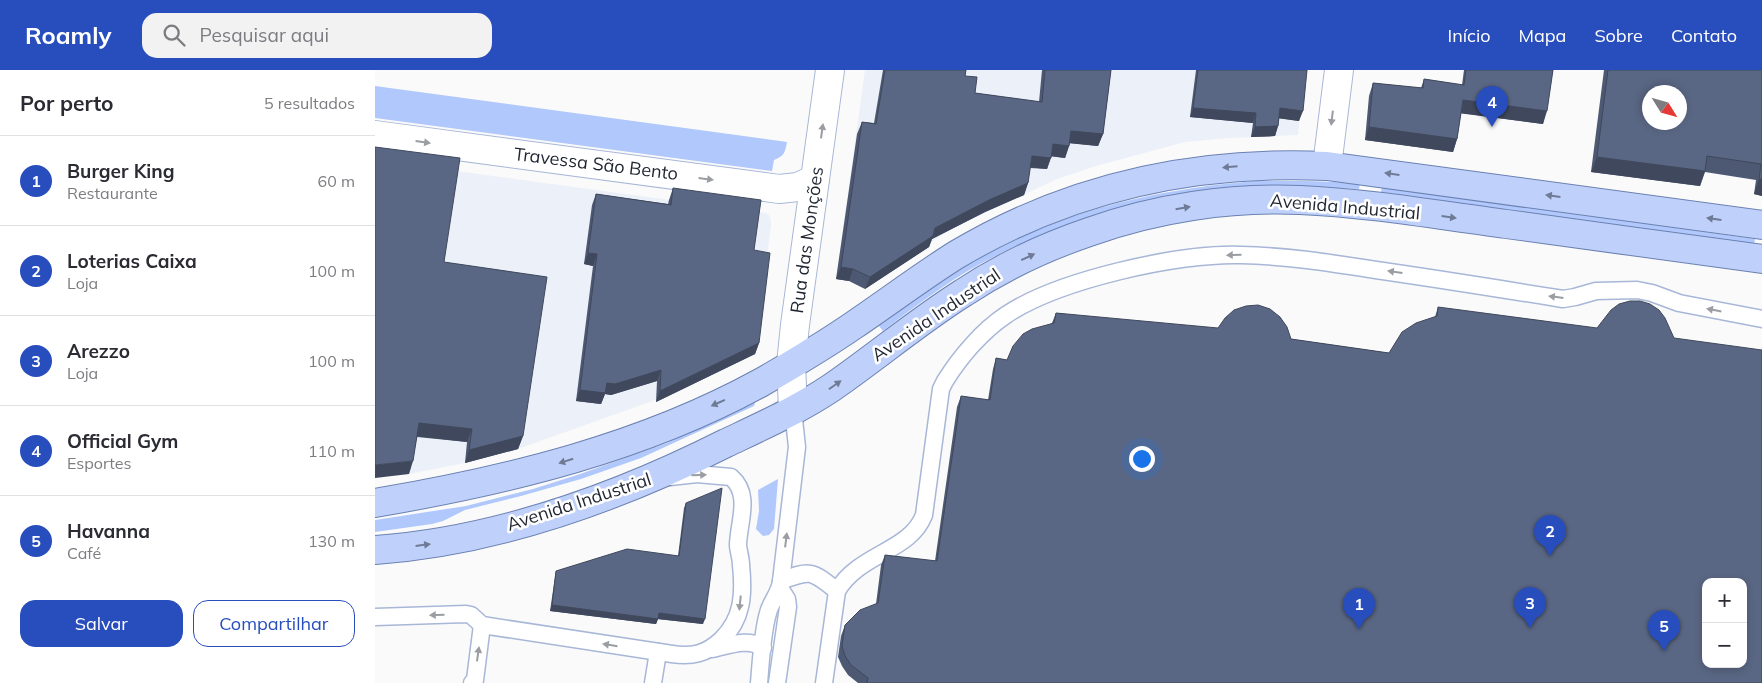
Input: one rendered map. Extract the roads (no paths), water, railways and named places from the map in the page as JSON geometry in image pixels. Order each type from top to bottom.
[{"type":"main road","name":"Avenida Industrial","points":[[375,503],[470,486],[542,469],[589,454],[679,420],[762,382],[837,336],[958,254],[1020,221],[1120,186],[1188,171],[1258,165],[1327,166],[1762,225]]},
{"type":"main road","name":"Avenida Industrial","points":[[375,550],[437,543],[521,524],[586,504],[651,480],[793,410],[830,388],[965,292],[1027,257],[1125,220],[1195,206],[1266,200],[1301,200],[1353,204],[1762,259]]},
{"type":"street","name":"Rua das Monções","points":[[793,410],[791,364],[830,70]]},
{"type":"street","points":[[1327,166],[1339,70]]},
{"type":"street","name":"Travessa São Bento","points":[[375,135],[779,189],[798,187],[815,180]]},
{"type":"lane","points":[[824,683],[837,591],[843,580],[860,565],[908,537],[921,523],[924,515],[941,389],[950,373],[981,336],[1006,315],[1029,302],[1053,292],[1128,269],[1219,255],[1242,255],[1304,259],[1563,298],[1575,297],[1596,291],[1637,290],[1652,293],[1679,303],[1762,319]]},
{"type":"lane","points":[[759,683],[767,614],[781,584],[797,447],[793,410]]},
{"type":"lane","points":[[651,480],[697,474],[716,475],[731,477],[742,491],[738,547],[741,565],[739,616],[731,630],[710,649]]},
{"type":"lane","points":[[781,584],[807,572],[819,577],[837,591]]},
{"type":"lane","points":[[777,683],[789,607],[781,584]]},
{"type":"lane","points":[[375,617],[466,614],[471,615],[482,625],[694,656],[710,649],[737,644],[750,643],[763,648]]},
{"type":"lane","points":[[472,683],[475,680],[482,625]]},
{"type":"lane","points":[[653,683],[658,652]]},
{"type":"place","name":"Official Gym","points":[[1492,127]]},
{"type":"place","name":"Loterias Caixa","points":[[1550,556]]},
{"type":"place","name":"Arezzo","points":[[1530,628]]},
{"type":"place","name":"Burger King","points":[[1359,629]]},
{"type":"place","name":"Havanna","points":[[1664,651]]}]
